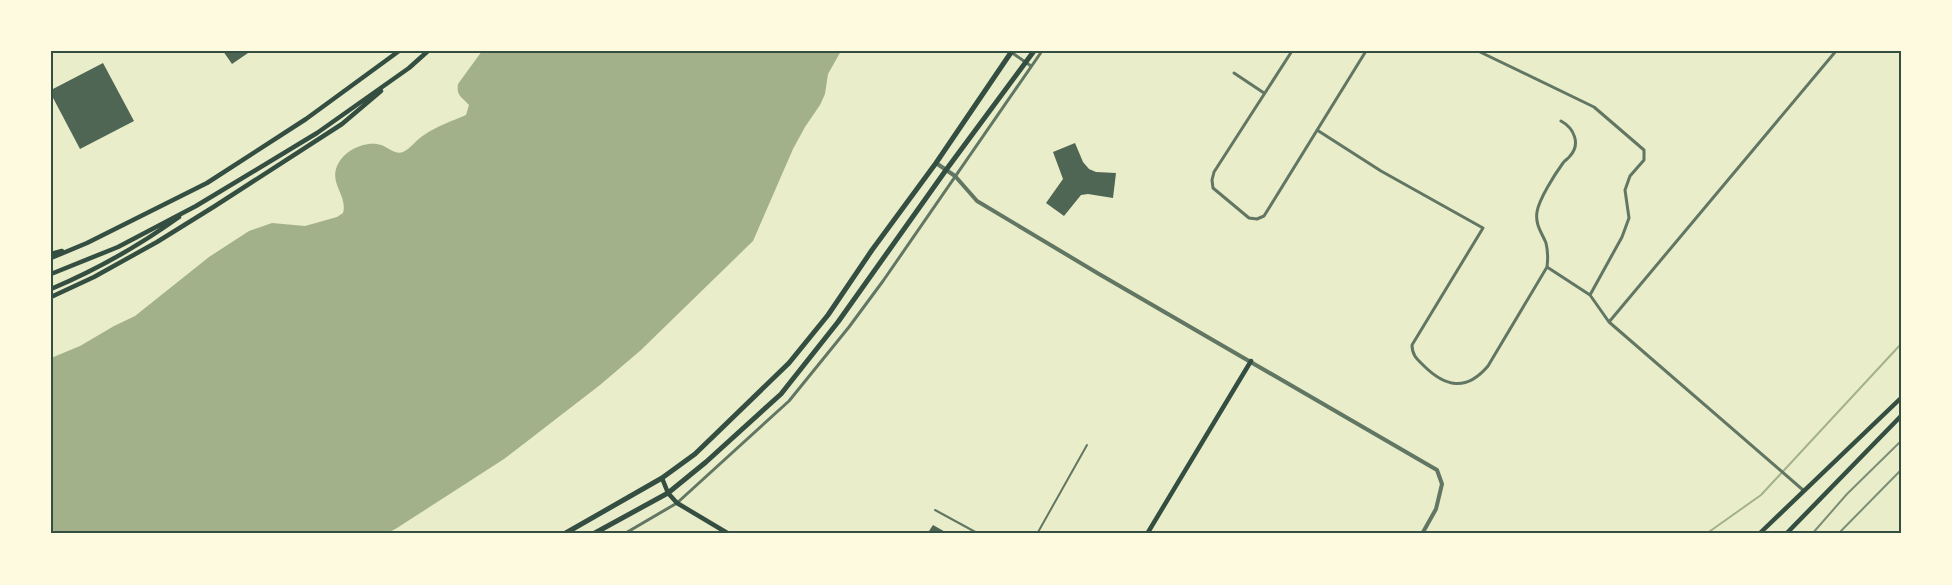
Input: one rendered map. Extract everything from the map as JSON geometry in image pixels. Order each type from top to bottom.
[{"type":"highway","points":[[593,534],[668,493],[781,394],[837,322],[946,170],[1029,64],[1034,51]]},
{"type":"highway","points":[[564,534],[662,478],[695,454],[789,363],[828,315],[1012,52]]},
{"type":"main road","points":[[51,256],[87,243],[200,187],[306,119],[399,51]]},
{"type":"main road","points":[[51,297],[136,254],[342,124],[428,51]]},
{"type":"main road","points":[[51,289],[154,235],[207,199],[317,134],[409,68]]},
{"type":"main road","points":[[200,187],[207,199]]},
{"type":"main road","points":[[51,274],[118,247],[196,206]]},
{"type":"main road","points":[[1147,534],[1251,361]]},
{"type":"main road","points":[[1759,534],[1901,398]]},
{"type":"main road","points":[[1786,534],[1901,416]]},
{"type":"main road","points":[[662,478],[668,493],[677,503],[729,534]]},
{"type":"street","points":[[624,534],[677,503],[789,401],[870,299],[1029,64],[1042,51]]},
{"type":"street","points":[[1292,51],[1214,172],[1213,188],[1250,218],[1257,219],[1264,216],[1366,51]]},
{"type":"street","points":[[1478,51],[1594,107],[1644,150],[1644,160],[1630,176],[1625,190],[1629,218],[1622,237],[1590,295]]},
{"type":"street","points":[[1609,322],[1836,51]]},
{"type":"street","points":[[1012,52],[1029,64]]},
{"type":"street","points":[[1234,73],[1264,93]]},
{"type":"street","points":[[1317,130],[1381,171],[1483,228],[1413,341],[1413,354],[1433,376],[1444,382],[1457,384],[1469,382],[1488,366],[1547,267],[1548,255],[1537,223],[1539,204],[1564,161],[1574,151],[1575,144],[1572,130],[1561,121]]},
{"type":"street","points":[[936,163],[955,176],[977,201],[1437,470],[1442,484],[1436,509],[1422,534]]},
{"type":"street","points":[[1547,267],[1590,295],[1609,322],[1803,490]]},
{"type":"street","points":[[1037,534],[1087,445]]},
{"type":"street","points":[[935,510],[979,534]]},
{"type":"shaded area","points":[[482,51],[841,51],[828,74],[825,94],[820,105],[793,149],[753,241],[641,350],[600,385],[504,459],[397,528],[386,534],[51,534],[51,358],[80,346],[135,316],[209,257],[249,231],[272,223],[305,226],[337,217],[343,213],[343,200],[335,177],[341,159],[356,147],[369,144],[403,152],[429,132],[466,115],[469,105],[459,94],[458,84]]},
{"type":"building","points":[[223,51],[251,51],[232,64]]},
{"type":"building","points":[[103,63],[134,121],[80,149],[51,90]]},
{"type":"building","points":[[1075,143],[1083,162],[1089,169],[1096,172],[1116,173],[1113,198],[1081,195],[1064,216],[1046,203],[1063,179],[1053,152]]},
{"type":"building","points":[[933,525],[949,534],[927,534]]},
{"type":"waterway","points":[[1706,534],[1761,495],[1901,344]]},
{"type":"railway","points":[[1812,534],[1847,494],[1901,441]]},
{"type":"railway","points":[[1838,534],[1901,470]]}]
